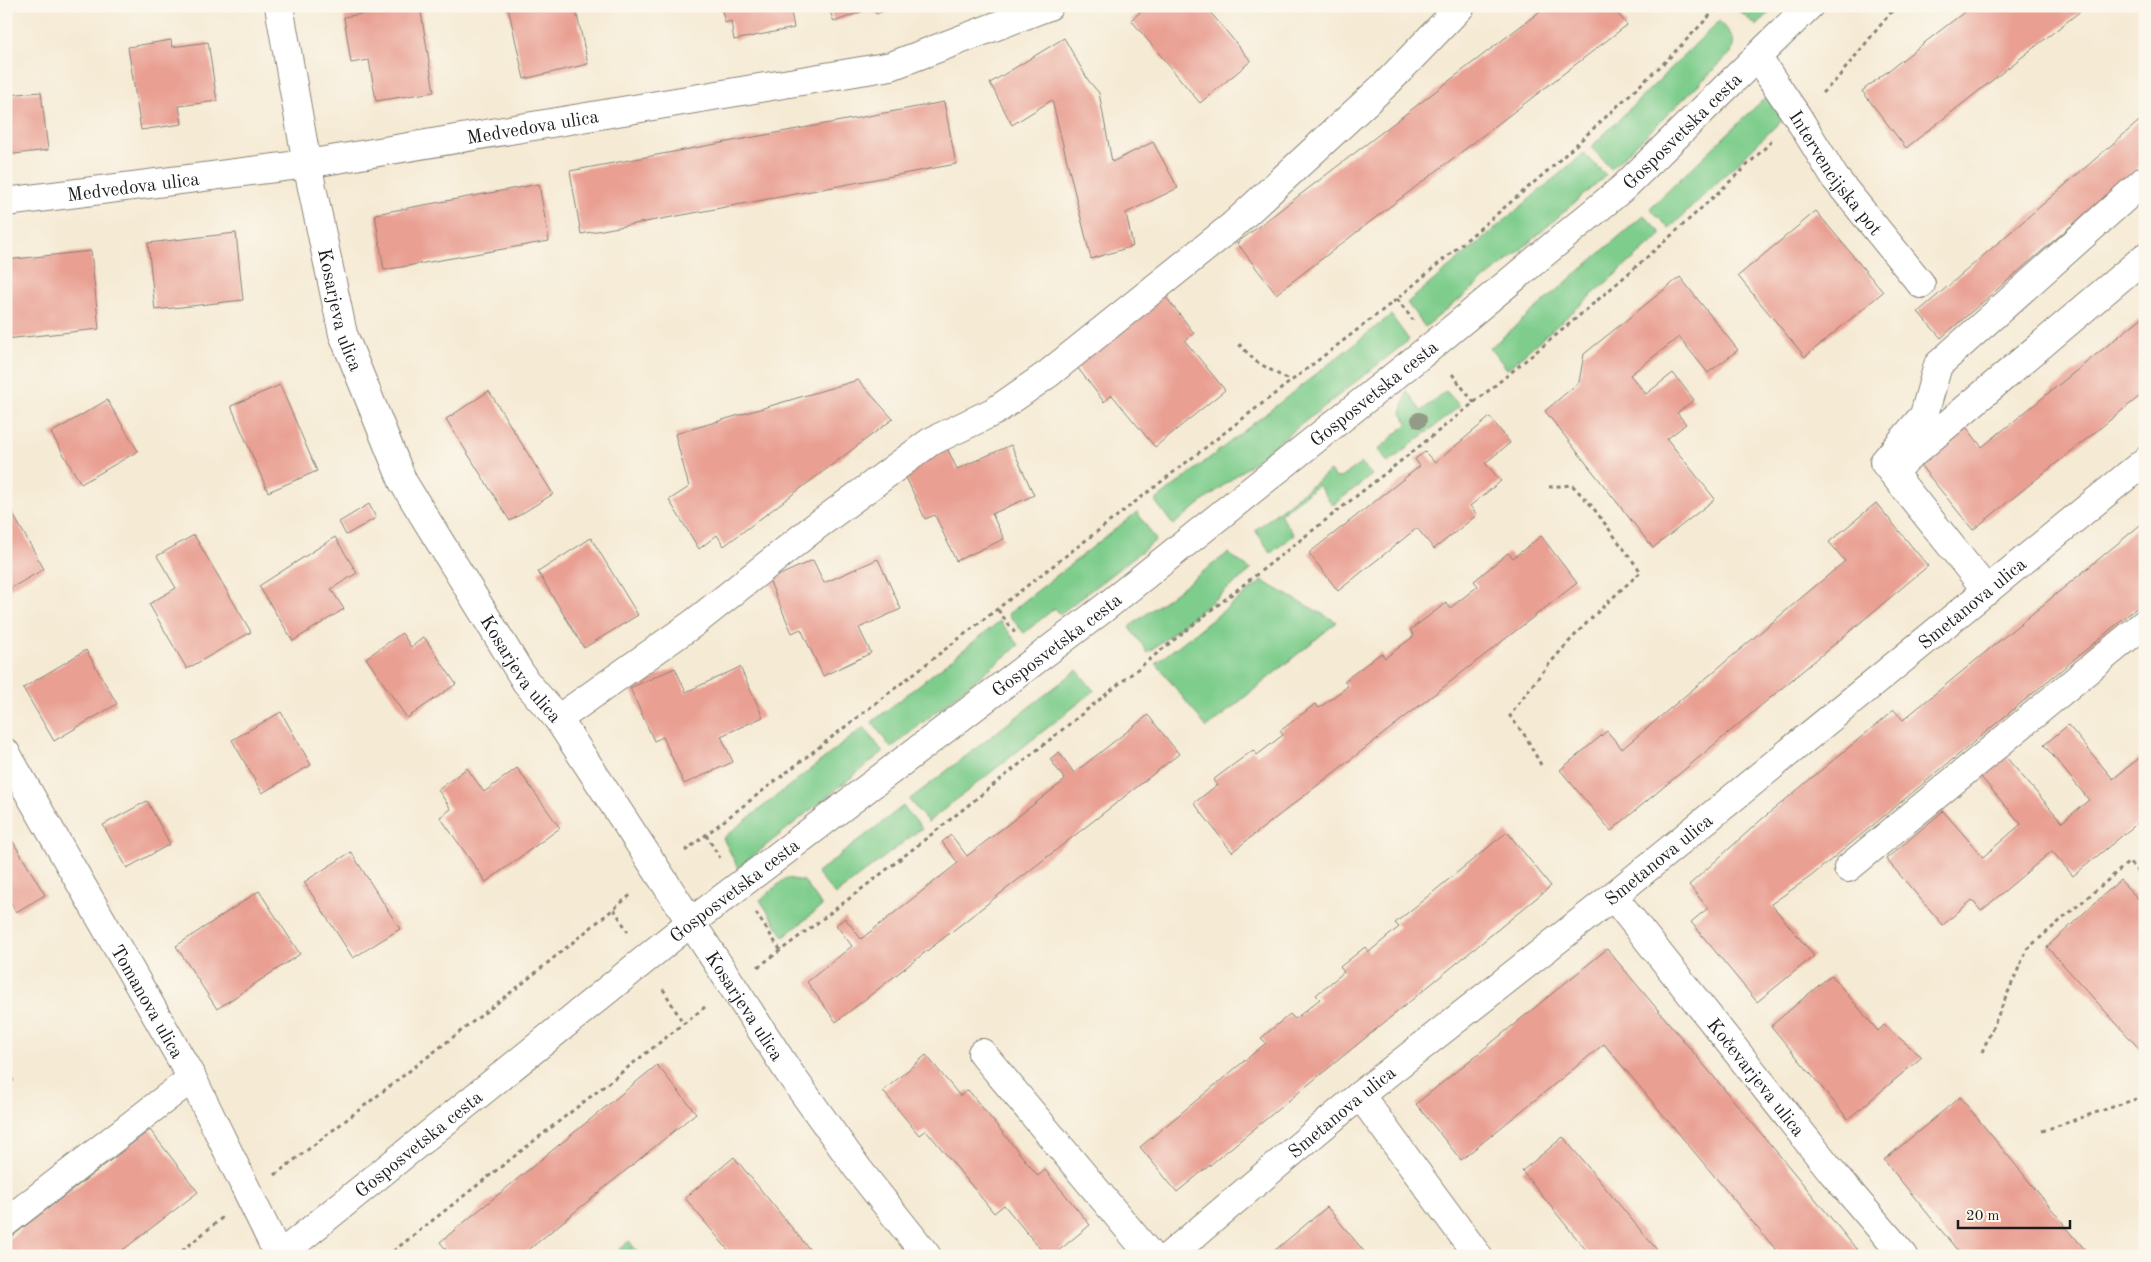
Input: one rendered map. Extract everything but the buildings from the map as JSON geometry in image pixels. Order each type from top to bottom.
[{"type":"street","name":"Kosarjeva ulica","points":[[279,6],[307,164],[343,334],[403,482],[526,682],[558,719],[794,1080],[858,1169],[927,1256]]},
{"type":"street","name":"Medvedova ulica","points":[[6,202],[307,164],[891,66],[1049,6]]},
{"type":"street","points":[[558,719],[694,624],[815,527],[930,442],[995,411],[1063,363],[1231,227],[1388,82],[1461,6]]},
{"type":"street","name":"Gosposvetska cesta","points":[[279,1256],[690,923],[1103,608],[1432,346],[1624,187],[1809,6]]},
{"type":"street","name":"Intervencijska pot","points":[[1757,57],[1798,116],[1835,178],[1921,284]]},
{"type":"street","points":[[1987,591],[1884,462],[1924,415],[1938,365],[2145,180]]},
{"type":"street","points":[[1892,472],[2145,257]]},
{"type":"street","name":"Smetanova ulica","points":[[1169,1256],[1360,1095],[1614,896],[2145,461]]},
{"type":"street","points":[[1848,868],[2145,623]]},
{"type":"street","name":"Tomanova ulica","points":[[6,753],[192,1078],[279,1256]]},
{"type":"street","name":"Kočevarjeva ulica","points":[[1614,896],[1833,1173],[1904,1256]]},
{"type":"street","points":[[982,1053],[1152,1256]]},
{"type":"street","points":[[6,1222],[192,1078]]},
{"type":"street","points":[[1360,1095],[1478,1256]]},
{"type":"path","points":[[176,1256],[250,1195],[523,982],[658,872],[1397,298],[1552,167],[1667,60],[1719,6]]},
{"type":"path","points":[[757,968],[1475,404],[1592,306],[1714,197],[1836,80],[1896,6]]},
{"type":"path","points":[[1397,298],[1416,325]]},
{"type":"path","points":[[1239,344],[1255,361],[1290,381]]},
{"type":"path","points":[[1448,369],[1475,404]]},
{"type":"path","points":[[1541,765],[1526,737],[1510,716],[1552,659],[1596,612],[1641,572],[1591,505],[1572,485],[1549,487]]},
{"type":"path","points":[[1982,1052],[2027,949],[2129,862],[2145,879]]},
{"type":"path","points":[[387,1256],[707,1006]]},
{"type":"path","points":[[2042,1132],[2136,1099]]},
{"type":"green space","points":[[1733,6],[1775,6],[1757,26]]},
{"type":"green space","points":[[1719,21],[1733,39],[1731,53],[1611,169],[1591,147]]},
{"type":"green space","points":[[1767,96],[1785,117],[1669,229],[1650,208]]},
{"type":"green space","points":[[1584,153],[1606,175],[1517,253],[1425,327],[1407,303]]},
{"type":"green space","points":[[1644,215],[1662,234],[1507,369],[1490,348]]},
{"type":"green space","points":[[1391,315],[1409,340],[1173,525],[1155,501]]},
{"type":"green space","points":[[1407,391],[1421,411],[1446,391],[1460,406],[1388,463],[1378,450],[1408,423],[1401,414]]},
{"type":"green space","points":[[1362,463],[1372,475],[1333,505],[1318,485],[1280,514],[1294,535],[1271,553],[1255,530],[1330,471],[1334,477],[1340,478]]},
{"type":"green space","points":[[1137,512],[1156,540],[1060,614],[1055,608],[1024,633],[1008,614]]},
{"type":"green space","points":[[1228,553],[1251,570],[1148,653],[1129,627]]},
{"type":"green space","points":[[1262,581],[1337,622],[1207,728],[1156,663]]},
{"type":"green space","points":[[1000,621],[1019,645],[891,748],[872,722]]},
{"type":"green space","points":[[1077,670],[1094,691],[928,822],[909,800]]},
{"type":"green space","points":[[864,727],[883,752],[738,868],[723,838]]},
{"type":"green space","points":[[903,806],[922,828],[835,895],[817,873]]},
{"type":"green space","points":[[786,878],[804,881],[822,906],[784,937],[760,900]]},
{"type":"green space","points":[[629,1241],[641,1256],[612,1256]]}]
